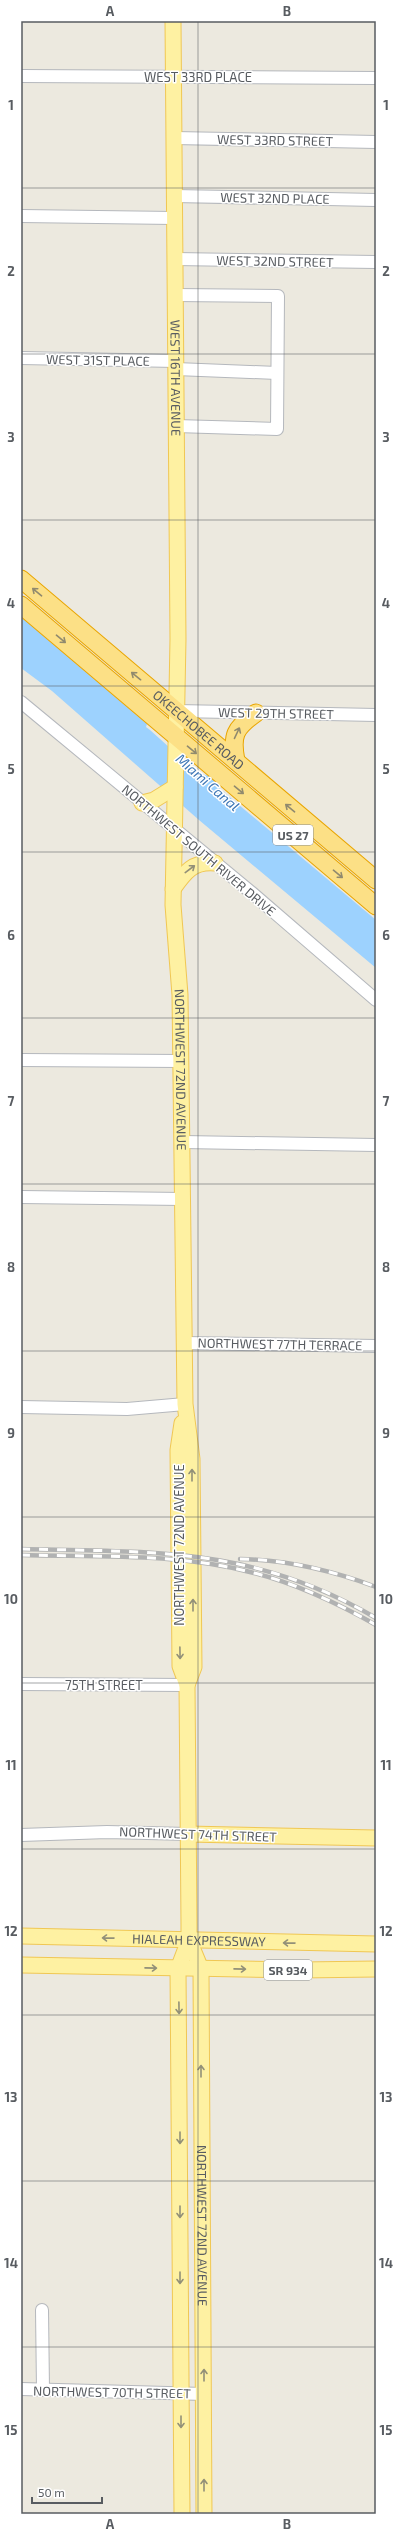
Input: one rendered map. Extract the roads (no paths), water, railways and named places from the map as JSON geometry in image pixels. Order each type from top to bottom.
[{"type":"highway","name":"OKEECHOBEE ROAD","points":[[21,579],[376,880]]},
{"type":"highway","name":"OKEECHOBEE ROAD","points":[[21,605],[175,743],[376,906]]},
{"type":"highway","points":[[236,761],[233,748],[236,731],[242,723],[256,713]]},
{"type":"main road","name":"WEST 16TH AVENUE","points":[[173,21],[178,639],[175,743]]},
{"type":"main road","name":"NORTHWEST 72ND AVENUE","points":[[175,743],[173,889],[180,995],[182,1061],[185,1404],[178,1450],[180,1666],[188,1685],[189,1940],[178,1969],[182,2514]]},
{"type":"main road","points":[[149,801],[175,787]]},
{"type":"main road","points":[[173,889],[190,867],[202,863],[215,863]]},
{"type":"main road","name":"NORTHWEST 74TH STREET","points":[[188,1834],[376,1838]]},
{"type":"main road","name":"HIALEAH EXPRESSWAY","points":[[21,1936],[376,1944]]},
{"type":"main road","name":"NORTHWEST 72ND AVENUE","points":[[189,1940],[201,1969],[204,2514]]},
{"type":"main road","name":"HIALEAH EXPRESSWAY","points":[[21,1965],[178,1969],[376,1969]]},
{"type":"main road","points":[[180,2110],[190,2123],[192,2165],[202,2181]]},
{"type":"main road","points":[[180,2239],[203,2240]]},
{"type":"street","name":"WEST 33RD PLACE","points":[[21,76],[376,78]]},
{"type":"street","name":"WEST 33RD STREET","points":[[174,138],[376,142]]},
{"type":"street","name":"WEST 32ND PLACE","points":[[174,196],[376,200]]},
{"type":"street","points":[[21,216],[174,218]]},
{"type":"street","name":"WEST 32ND STREET","points":[[175,259],[376,262]]},
{"type":"street","points":[[175,295],[278,296],[277,429],[176,426]]},
{"type":"street","name":"WEST 31ST PLACE","points":[[21,358],[176,365],[277,373]]},
{"type":"street","name":"NORTHWEST SOUTH RIVER DRIVE","points":[[21,702],[149,801],[175,830],[376,1000]]},
{"type":"street","name":"WEST 29TH STREET","points":[[176,711],[376,715]]},
{"type":"street","points":[[21,1060],[182,1061]]},
{"type":"street","points":[[183,1142],[376,1145]]},
{"type":"street","points":[[21,1197],[183,1199]]},
{"type":"street","name":"NORTHWEST 77TH TERRACE","points":[[184,1342],[376,1346]]},
{"type":"street","points":[[21,1407],[127,1409],[185,1404]]},
{"type":"street","name":"75TH STREET","points":[[21,1684],[188,1685]]},
{"type":"street","name":"NORTHWEST 74TH STREET","points":[[21,1835],[107,1832],[188,1834]]},
{"type":"street","points":[[42,2310],[43,2390]]},
{"type":"street","name":"NORTHWEST 70TH STREET","points":[[21,2390],[204,2394]]},
{"type":"water","name":"Miami Canal","points":[[21,617],[147,724],[146,727],[199,774],[211,776],[220,789],[376,920],[376,968],[199,820],[52,691],[21,668]]},
{"type":"railway","points":[[21,1549],[161,1553],[204,1558],[246,1566],[288,1578],[332,1595],[376,1618]]},
{"type":"railway","points":[[21,1555],[138,1557],[197,1562],[226,1567],[270,1577],[301,1588],[347,1609],[376,1625]]},
{"type":"railway","points":[[240,1559],[275,1561],[309,1567],[376,1587]]}]
